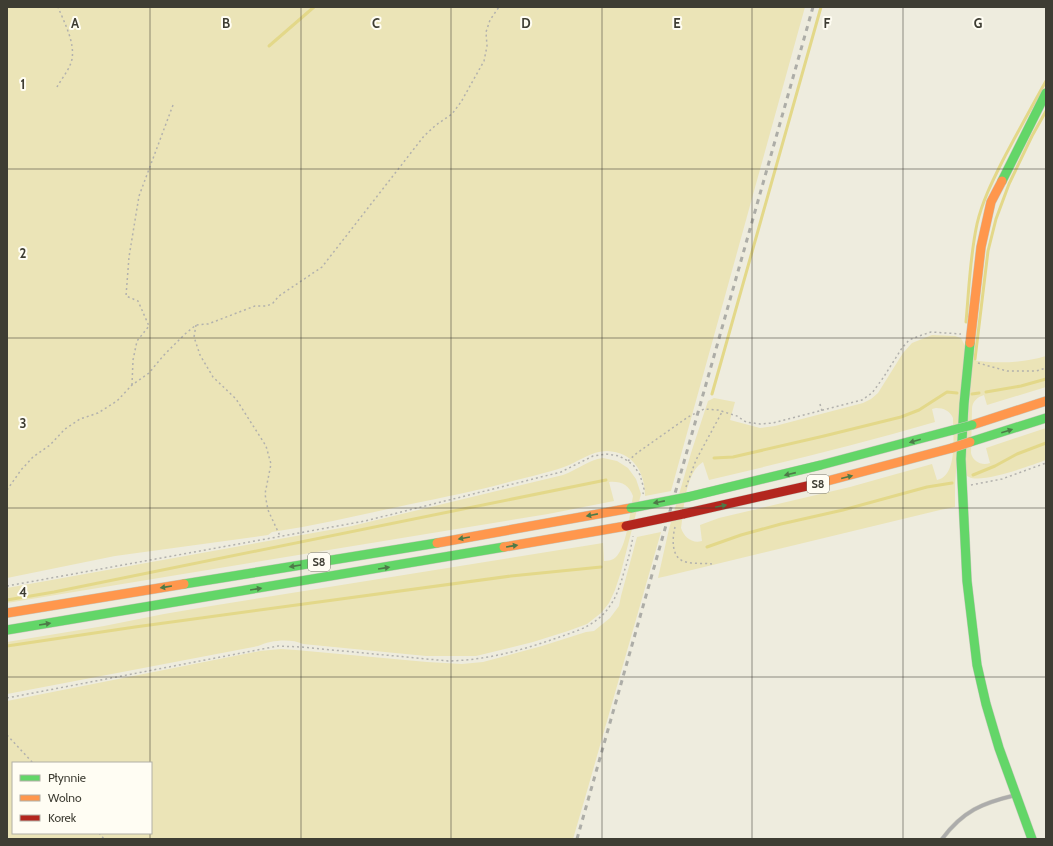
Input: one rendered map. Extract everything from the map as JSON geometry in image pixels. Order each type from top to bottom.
[{"type":"main road","points":[[1032,839],[986,704],[978,665],[967,581],[960,459],[970,334],[981,247],[991,202],[1046,93]]},
{"type":"main road","name":"S8","points":[[7,613],[442,542],[688,497],[866,455],[972,425],[1046,401]]},
{"type":"main road","name":"S8","points":[[7,630],[541,542],[626,526],[805,487],[952,448],[1046,418]]},
{"type":"lane","points":[[942,839],[955,823],[966,813],[985,804],[1017,795]]},
{"type":"path","points":[[57,87],[67,71],[72,59],[71,43],[58,7]]},
{"type":"path","points":[[7,490],[21,470],[33,457],[50,445],[65,429],[80,420],[98,413],[117,401],[132,385],[149,373],[163,356],[196,325],[208,324],[255,306],[267,306],[273,304],[279,296],[322,267],[424,136],[436,125],[452,114],[461,102],[484,61],[486,32],[490,20],[499,7]]},
{"type":"path","points":[[132,385],[133,360],[137,341],[149,326],[138,301],[126,296],[129,257],[139,196],[173,105]]},
{"type":"path","points":[[196,325],[194,337],[200,355],[213,377],[236,399],[266,446],[271,464],[264,494],[268,510],[280,536]]},
{"type":"path","points":[[628,461],[644,448],[698,411],[704,409],[737,416],[746,422],[760,424],[773,423],[862,400],[872,393],[909,340],[931,332],[970,334]]},
{"type":"path","points":[[968,361],[1007,371],[1036,371],[1046,368]]},
{"type":"path","points":[[820,404],[822,411]]},
{"type":"path","points":[[962,487],[1002,479],[1046,463]]},
{"type":"path","points":[[7,735],[32,762]]},
{"type":"shaded area","points":[[7,7],[805,7],[671,491],[645,496],[643,479],[636,465],[624,455],[616,452],[601,451],[557,469],[460,494],[272,532],[268,535],[115,556],[7,578]]},
{"type":"shaded area","points":[[932,335],[955,336],[961,338],[965,346],[955,485],[955,507],[658,578],[669,529],[708,401],[714,398],[735,402],[730,420],[760,428],[775,426],[863,403],[878,393],[903,353],[912,343]],"holes":[[[932,409],[944,409],[953,418],[953,454],[948,471],[944,477],[937,480],[932,464],[850,487],[719,518],[700,525],[702,541],[692,541],[686,537],[682,531],[681,528],[686,492],[692,474],[703,462],[709,480],[794,460],[935,422]]]},
{"type":"shaded area","points":[[1046,356],[1046,387],[987,405],[984,395],[975,400],[972,409],[971,453],[974,459],[981,464],[990,463],[986,448],[1046,428],[1046,460],[995,476],[985,478],[968,477],[965,470],[972,360],[1009,362]]},
{"type":"shaded area","points":[[603,458],[617,461],[628,468],[636,479],[641,494],[615,590],[609,603],[601,613],[587,624],[533,642],[476,656],[426,656],[303,644],[287,640],[274,641],[258,646],[7,694],[7,642],[211,606],[603,543],[604,561],[610,560],[616,557],[623,545],[628,528],[633,496],[624,484],[609,482],[614,501],[548,514],[7,603],[7,588],[352,526],[563,475],[592,461]]},
{"type":"shaded area","points":[[661,532],[573,839],[7,839],[7,701],[260,651],[281,649],[427,662],[462,664],[483,662],[594,631],[610,618],[619,606],[637,537]]},
{"type":"waterway","points":[[269,46],[314,7]]},
{"type":"waterway","points":[[712,394],[821,7]]},
{"type":"waterway","points":[[966,322],[973,248],[977,224],[982,208],[1002,162],[1046,81]]},
{"type":"waterway","points":[[975,359],[988,251],[996,219],[1009,184],[1046,111]]},
{"type":"waterway","points":[[986,392],[1021,386],[1046,379]]},
{"type":"waterway","points":[[714,458],[733,457],[901,417],[919,410],[947,392],[957,393]]},
{"type":"waterway","points":[[972,394],[979,393]]},
{"type":"waterway","points":[[973,475],[995,466],[1017,454],[1046,443]]},
{"type":"waterway","points":[[7,600],[54,592],[606,480]]},
{"type":"waterway","points":[[707,547],[741,535],[781,524],[843,510],[927,487],[952,483]]},
{"type":"waterway","points":[[7,646],[135,627],[511,576],[601,567]]},
{"type":"railway","points":[[577,839],[813,7]]},
{"type":"traffic: fast","points":[[1002,181],[1046,93]]},
{"type":"traffic: fast","points":[[970,343],[964,404],[961,459],[967,581],[977,665],[986,704],[999,748],[1032,839]]},
{"type":"traffic: fast","points":[[970,442],[1046,418]]},
{"type":"traffic: fast","points":[[953,430],[972,425]]},
{"type":"traffic: fast","points":[[688,497],[821,465],[953,430]]},
{"type":"traffic: fast","points":[[631,508],[688,497]]},
{"type":"traffic: fast","points":[[184,584],[437,543]]},
{"type":"traffic: fast","points":[[7,630],[504,547]]},
{"type":"traffic: slow","points":[[970,343],[981,247],[991,202],[1002,181]]},
{"type":"traffic: slow","points":[[972,425],[1046,401]]},
{"type":"traffic: slow","points":[[952,448],[970,442]]},
{"type":"traffic: slow","points":[[816,484],[952,448]]},
{"type":"traffic: slow","points":[[437,543],[631,508]]},
{"type":"traffic: slow","points":[[504,547],[626,526]]},
{"type":"traffic: slow","points":[[7,613],[184,584]]},
{"type":"traffic: jam","points":[[683,514],[816,484]]},
{"type":"traffic: jam","points":[[626,526],[683,514]]}]
